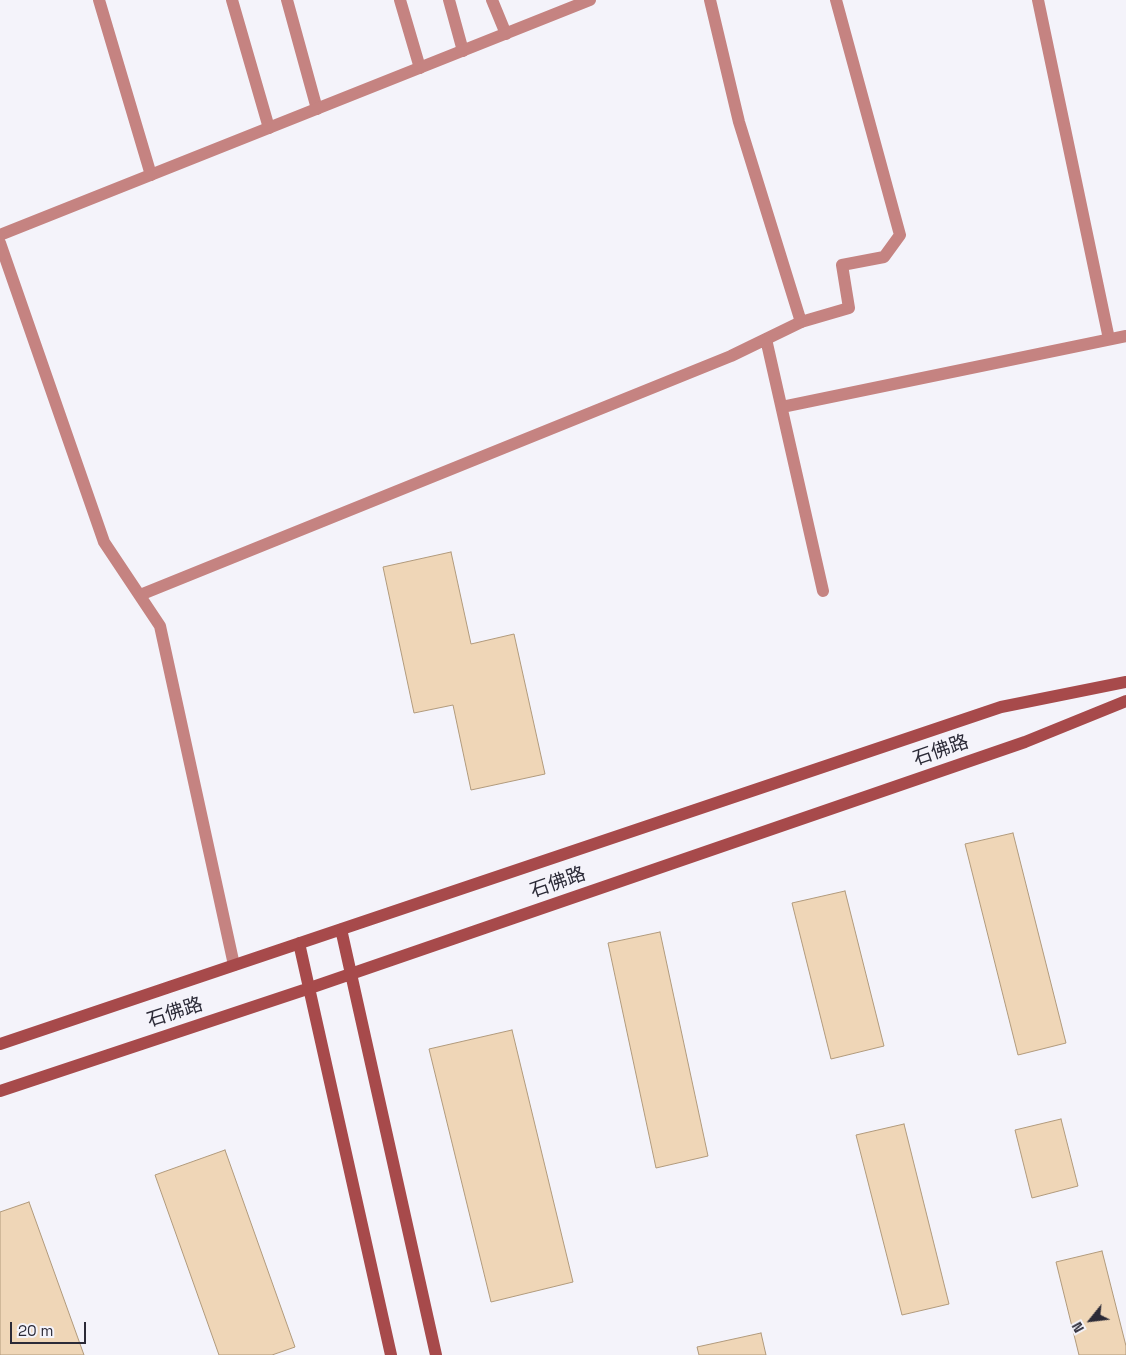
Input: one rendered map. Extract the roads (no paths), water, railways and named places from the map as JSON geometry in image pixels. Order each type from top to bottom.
[{"type":"street","points":[[99,0],[151,175]]},
{"type":"street","points":[[232,0],[269,128]]},
{"type":"street","points":[[287,0],[317,109]]},
{"type":"street","points":[[400,0],[420,68]]},
{"type":"street","points":[[449,0],[463,51]]},
{"type":"street","points":[[492,0],[506,34]]},
{"type":"street","points":[[0,235],[590,0]]},
{"type":"street","points":[[710,0],[739,122],[801,322]]},
{"type":"street","points":[[140,595],[732,356],[801,322],[849,308],[842,265],[884,257],[900,235],[836,0]]},
{"type":"street","points":[[1038,0],[1109,339]]},
{"type":"street","points":[[0,243],[104,542],[160,626],[234,965]]},
{"type":"street","points":[[782,407],[1126,336]]},
{"type":"street","points":[[766,339],[823,591]]},
{"type":"street","name":"石佛路","points":[[0,1044],[1001,707],[1126,682]]},
{"type":"street","name":"石佛路","points":[[0,1091],[310,988],[1025,742],[1126,701]]},
{"type":"street","points":[[341,929],[436,1355]]},
{"type":"street","points":[[299,943],[391,1355]]}]
